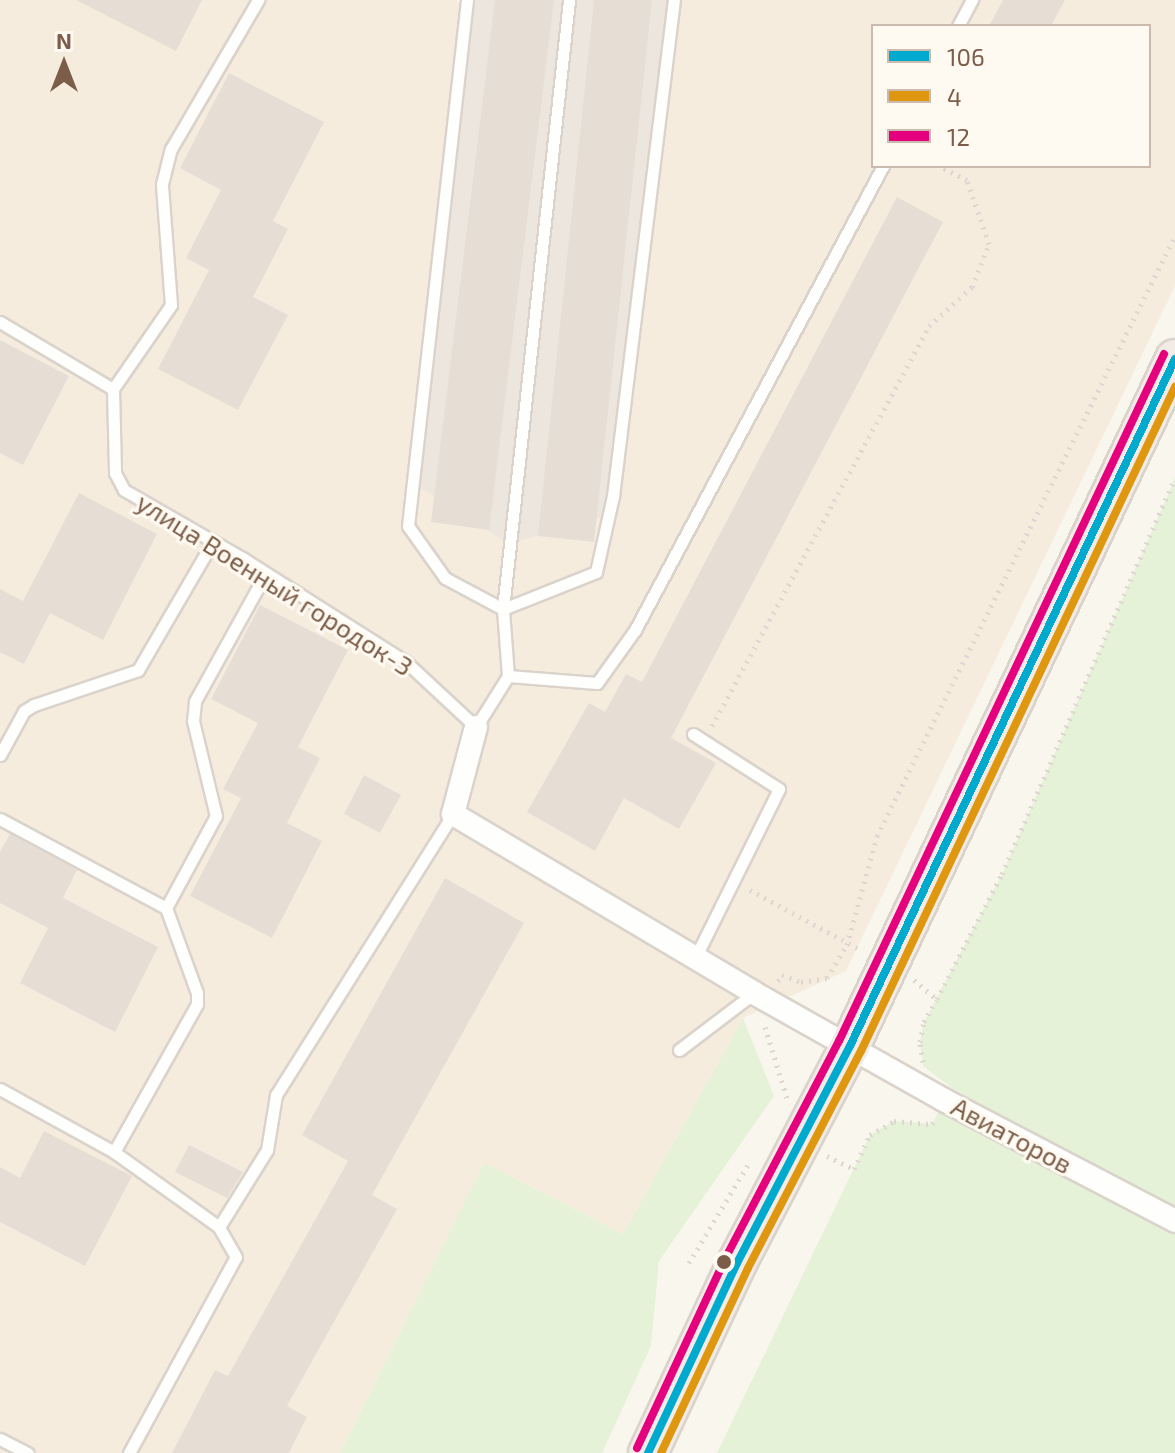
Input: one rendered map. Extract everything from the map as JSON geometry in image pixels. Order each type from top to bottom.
[{"type":"highway","points":[[648,1453],[737,1263],[850,1046],[1174,362]]},
{"type":"street","points":[[453,814],[476,727]]},
{"type":"street","name":"Авиаторов","points":[[453,814],[760,996],[944,1100],[1175,1221]]},
{"type":"lane","points":[[0,322],[113,389],[171,305],[162,184],[171,149],[258,0]]},
{"type":"lane","points":[[467,0],[408,526],[445,578],[503,609],[596,572],[613,496],[674,0]]},
{"type":"lane","points":[[476,727],[508,676],[503,609],[569,0]]},
{"type":"lane","points":[[959,24],[972,0]]},
{"type":"lane","points":[[508,676],[597,683],[635,630],[882,168]]},
{"type":"lane","name":"улица Военный городок-3","points":[[113,389],[115,473],[124,490],[266,573],[406,662],[476,727]]},
{"type":"lane","points":[[0,755],[24,711],[138,670],[213,541]]},
{"type":"lane","points":[[166,908],[216,816],[193,721],[195,701],[266,573]]},
{"type":"lane","points":[[695,958],[779,789],[698,738]]},
{"type":"lane","points":[[219,1227],[267,1150],[276,1095],[453,814]]},
{"type":"lane","points":[[0,819],[166,908],[197,993],[197,1004],[114,1152]]},
{"type":"lane","points":[[679,1050],[760,996]]},
{"type":"lane","points":[[0,1089],[114,1152],[219,1227],[236,1257],[129,1453]]},
{"type":"lane","points":[[0,1439],[28,1453]]},
{"type":"path","points":[[698,738],[929,326],[972,287],[989,244],[967,180],[943,168]]},
{"type":"path","points":[[782,1109],[787,1098],[758,1009],[760,996],[782,975],[801,982],[827,978],[847,945],[877,836],[1175,236]]},
{"type":"path","points":[[923,1066],[920,1042],[924,1022],[937,999]]},
{"type":"path","points":[[800,1143],[854,1169],[870,1135],[894,1121],[932,1124],[944,1100]]},
{"type":"path","points":[[689,1263],[756,1153]]},
{"type":"shaded area","points":[[0,0],[456,0],[467,10],[676,0],[1175,0],[1175,286],[846,971],[743,1018],[623,1234],[484,1163],[340,1453],[0,1453]]},
{"type":"shaded area","points":[[468,0],[676,0],[617,512],[509,544],[413,483]]},
{"type":"green space","points":[[1175,478],[1175,1453],[717,1453],[870,1135],[894,1121],[932,1124],[952,1088],[923,1066],[920,1042],[924,1022],[1002,874]]},
{"type":"green space","points":[[743,1018],[774,1096],[659,1261],[651,1346],[602,1453],[340,1453],[484,1163],[623,1234]]},
{"type":"building","points":[[76,0],[202,0],[176,51]]},
{"type":"building","points":[[495,0],[554,0],[489,530],[431,522]]},
{"type":"building","points":[[594,0],[652,0],[594,542],[538,536]]},
{"type":"building","points":[[1003,0],[1065,0],[1052,24],[990,24]]},
{"type":"building","points":[[229,73],[324,122],[273,221],[288,229],[253,297],[288,315],[238,410],[158,369],[209,270],[186,258],[221,190],[180,168]]},
{"type":"building","points":[[897,197],[943,222],[671,738],[716,763],[679,829],[624,798],[595,851],[527,812],[589,703],[605,712],[626,674],[642,682]]},
{"type":"building","points":[[0,340],[69,376],[23,465],[0,453]]},
{"type":"building","points":[[79,493],[157,534],[103,640],[50,613],[24,664],[0,652],[0,589],[23,601]]},
{"type":"building","points":[[260,605],[348,650],[298,747],[320,758],[287,823],[322,841],[272,938],[190,896],[241,798],[223,789],[258,723],[211,699]]},
{"type":"building","points":[[364,775],[401,795],[380,833],[344,814]]},
{"type":"building","points":[[10,834],[77,870],[63,898],[158,947],[115,1032],[20,983],[48,928],[0,903],[0,852]]},
{"type":"building","points":[[445,878],[524,923],[372,1195],[397,1209],[287,1406],[307,1417],[289,1453],[172,1453],[215,1370],[228,1376],[348,1161],[302,1135]]},
{"type":"building","points":[[44,1131],[132,1176],[85,1266],[0,1222],[0,1167],[20,1178]]},
{"type":"building","points":[[189,1145],[243,1172],[227,1198],[175,1172]]},
{"type":"transit line","name":"12","points":[[637,1448],[726,1257],[839,1041],[1164,354]]},
{"type":"transit line","name":"106","points":[[648,1453],[737,1263],[850,1046],[1175,359]]},
{"type":"transit line","name":"4","points":[[661,1453],[748,1268],[861,1051],[1175,387]]}]
